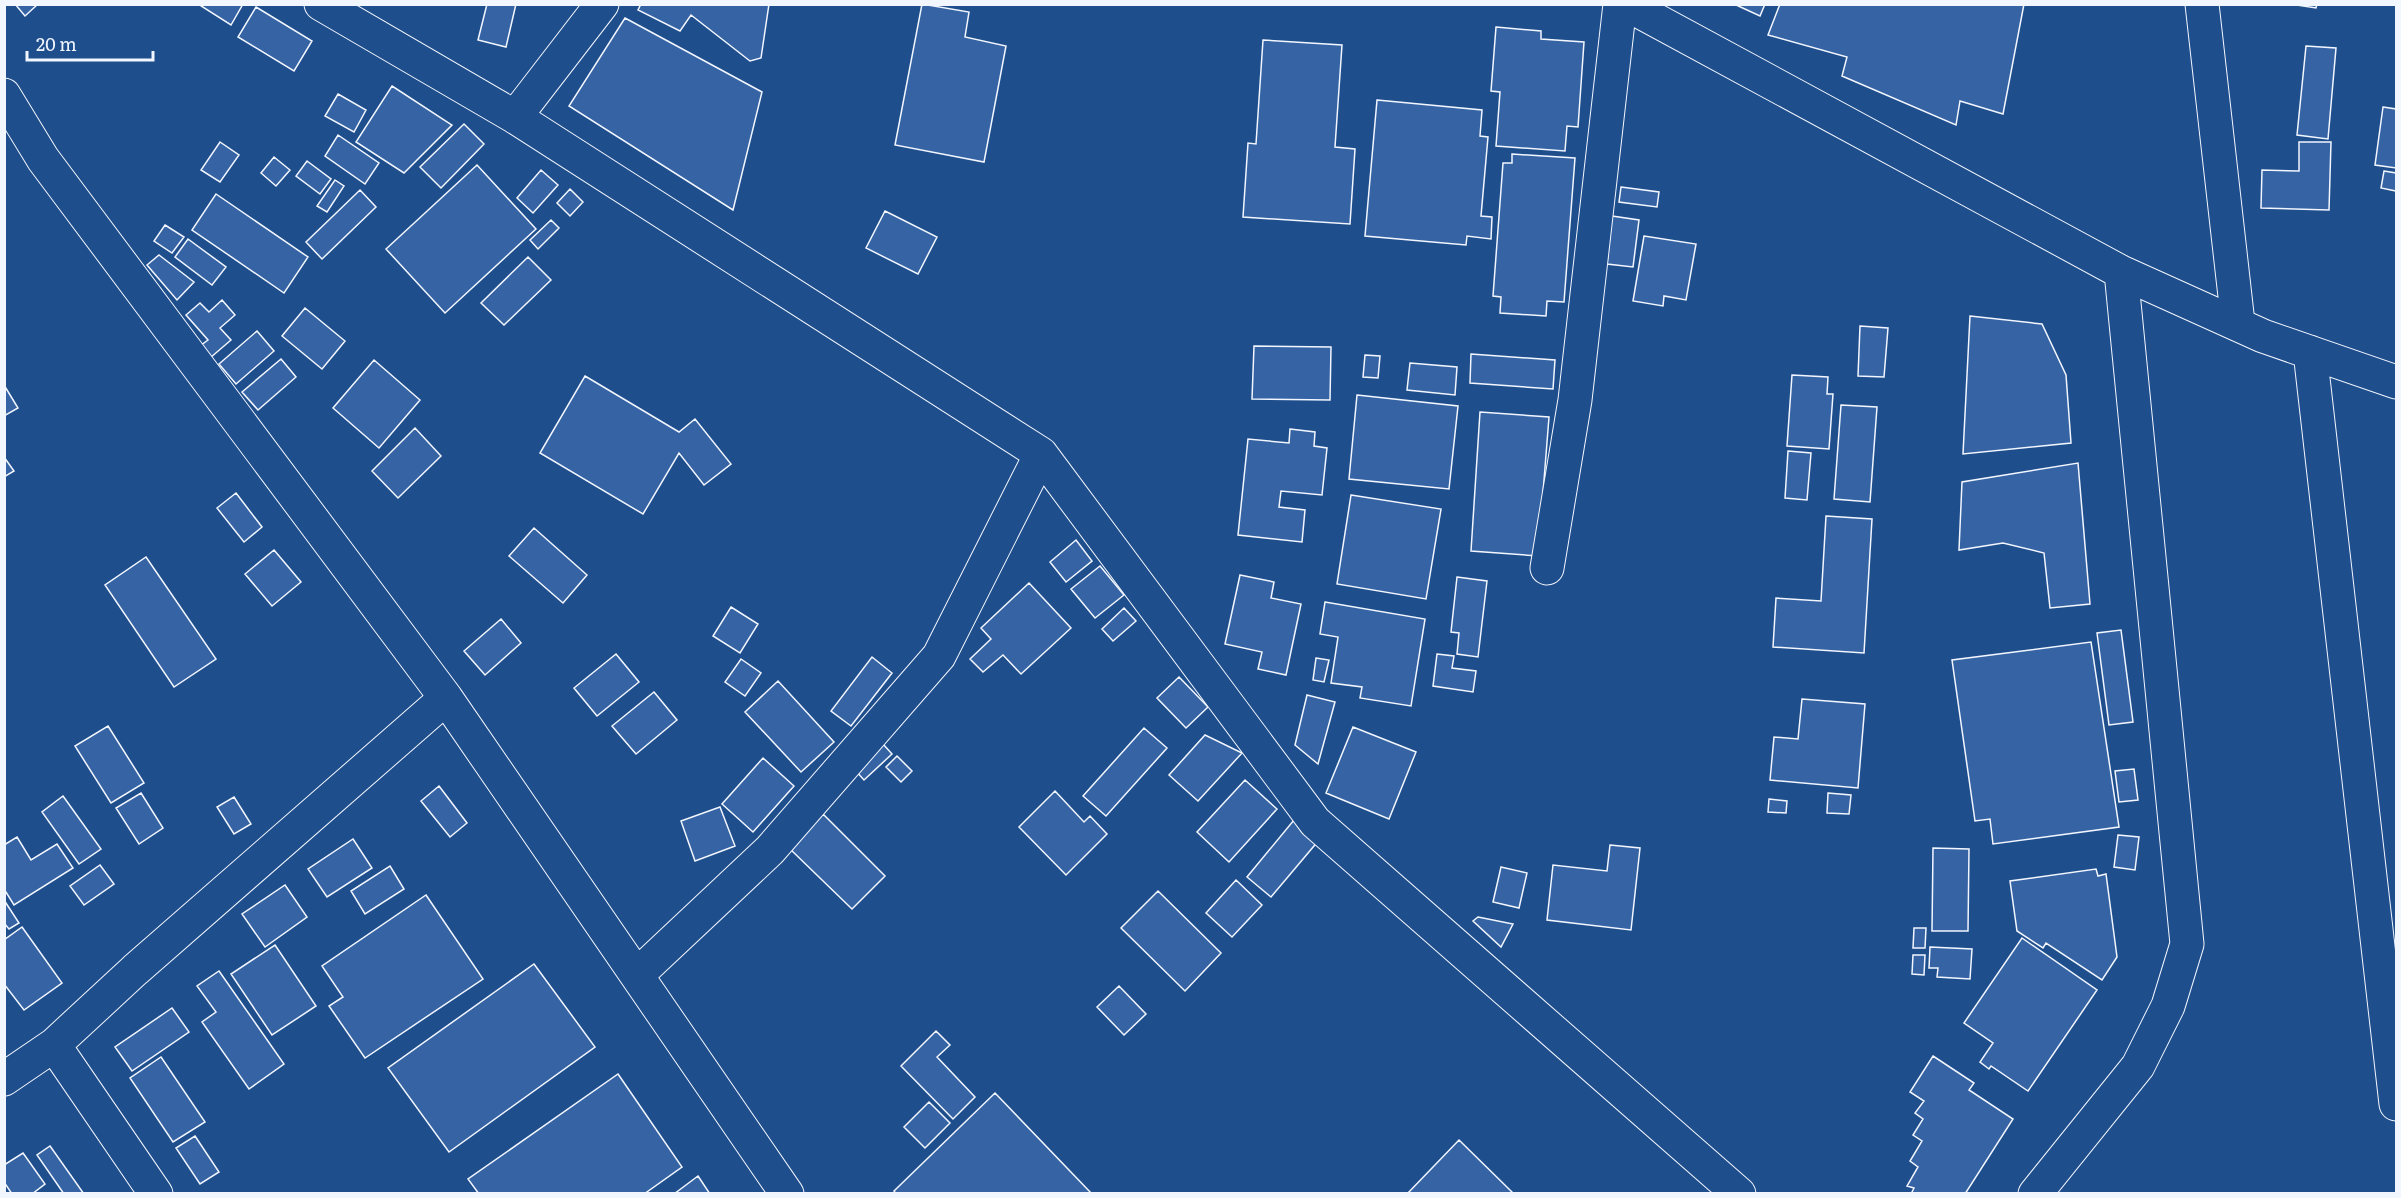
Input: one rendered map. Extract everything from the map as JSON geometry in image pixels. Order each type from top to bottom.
[{"type":"street","points":[[321,4],[515,117],[1041,454],[1315,822],[1739,1194]]},
{"type":"street","points":[[515,117],[602,4]]},
{"type":"street","points":[[1547,568],[1575,400],[1620,4]]},
{"type":"street","points":[[1626,4],[2121,272],[2238,322],[2263,336],[2397,382]]},
{"type":"street","points":[[2202,4],[2238,322]]},
{"type":"street","points":[[4,95],[43,159],[446,698],[787,1194]]},
{"type":"street","points":[[2035,1194],[2138,1066],[2168,1006],[2187,944],[2121,272]]},
{"type":"street","points":[[2310,352],[2397,1104]]},
{"type":"street","points":[[637,975],[770,850],[939,656],[1041,454]]},
{"type":"street","points":[[4,1079],[54,1046],[135,970],[446,698]]},
{"type":"street","points":[[54,1046],[156,1194]]},
{"type":"building","points":[[15,4],[38,4],[25,16]]},
{"type":"building","points":[[198,4],[243,4],[231,25]]},
{"type":"building","points":[[487,4],[516,4],[506,47],[478,40]]},
{"type":"building","points":[[641,4],[769,4],[761,58],[750,61],[691,15],[680,31],[638,10]]},
{"type":"building","points":[[922,4],[969,12],[965,37],[1006,46],[984,162],[895,145]]},
{"type":"building","points":[[1734,4],[1765,4],[1760,16]]},
{"type":"building","points":[[1780,4],[2024,4],[2003,114],[1960,101],[1956,125],[1842,76],[1847,57],[1768,35]]},
{"type":"building","points":[[2290,4],[2317,4],[2316,8]]},
{"type":"building","points":[[256,7],[312,41],[294,71],[238,37]]},
{"type":"building","points":[[625,18],[762,92],[733,210],[569,106]]},
{"type":"building","points":[[1496,27],[1541,31],[1541,39],[1584,42],[1578,127],[1567,126],[1565,151],[1496,146],[1500,92],[1491,91]]},
{"type":"building","points":[[1263,40],[1342,45],[1335,147],[1355,149],[1350,224],[1243,217],[1248,143],[1256,144]]},
{"type":"building","points":[[2306,46],[2336,48],[2328,139],[2297,135]]},
{"type":"building","points":[[392,86],[452,125],[404,173],[356,142]]},
{"type":"building","points":[[338,94],[366,110],[354,132],[325,116]]},
{"type":"building","points":[[1377,100],[1482,110],[1480,136],[1488,137],[1481,216],[1492,217],[1491,239],[1467,236],[1466,245],[1365,236]]},
{"type":"building","points":[[2383,107],[2396,109],[2396,168],[2375,165]]},
{"type":"building","points":[[464,124],[484,144],[441,188],[420,167]]},
{"type":"building","points":[[338,135],[379,163],[365,184],[325,156]]},
{"type":"building","points":[[220,142],[239,155],[220,182],[201,170]]},
{"type":"building","points":[[2299,142],[2331,142],[2329,210],[2261,208],[2262,170],[2299,171]]},
{"type":"building","points":[[1512,154],[1575,158],[1564,302],[1547,301],[1546,316],[1500,313],[1501,297],[1493,296],[1503,163],[1512,163]]},
{"type":"building","points":[[274,157],[290,170],[276,186],[261,173]]},
{"type":"building","points":[[307,161],[331,179],[320,194],[296,176]]},
{"type":"building","points":[[477,165],[536,229],[445,313],[386,249]]},
{"type":"building","points":[[541,170],[558,185],[533,213],[517,198]]},
{"type":"building","points":[[2384,171],[2396,173],[2396,191],[2381,188]]},
{"type":"building","points":[[335,180],[344,186],[327,212],[317,206]]},
{"type":"building","points":[[1621,187],[1659,192],[1657,207],[1619,202]]},
{"type":"building","points":[[570,189],[583,202],[570,216],[557,203]]},
{"type":"building","points":[[360,190],[376,207],[322,259],[306,242]]},
{"type":"building","points":[[216,194],[308,257],[284,293],[192,230]]},
{"type":"building","points":[[885,211],[937,237],[918,274],[866,248]]},
{"type":"building","points":[[1612,216],[1639,220],[1633,267],[1607,264]]},
{"type":"building","points":[[551,220],[559,228],[538,249],[530,240]]},
{"type":"building","points":[[165,225],[184,237],[172,253],[154,241]]},
{"type":"building","points":[[1644,236],[1696,244],[1686,300],[1664,296],[1663,306],[1633,301]]},
{"type":"building","points":[[188,239],[226,267],[212,285],[175,257]]},
{"type":"building","points":[[159,255],[194,282],[177,300],[147,265]]},
{"type":"building","points":[[528,257],[551,280],[504,325],[481,303]]},
{"type":"building","points":[[222,300],[235,315],[220,328],[231,340],[210,358],[200,346],[208,340],[186,315],[200,303],[209,312]]},
{"type":"building","points":[[305,308],[345,341],[322,369],[282,336]]},
{"type":"building","points":[[1970,316],[2042,324],[2066,375],[2071,443],[1963,454]]},
{"type":"building","points":[[1860,326],[1888,328],[1884,377],[1858,376]]},
{"type":"building","points":[[257,331],[274,351],[236,384],[219,364]]},
{"type":"building","points":[[1254,346],[1331,347],[1330,400],[1252,399]]},
{"type":"building","points":[[1471,354],[1555,360],[1553,389],[1470,383]]},
{"type":"building","points":[[1365,355],[1380,356],[1378,378],[1363,377]]},
{"type":"building","points":[[281,359],[296,377],[258,410],[242,392]]},
{"type":"building","points":[[374,360],[420,400],[379,448],[333,408]]},
{"type":"building","points":[[1410,363],[1457,367],[1455,395],[1407,390]]},
{"type":"building","points":[[1792,375],[1828,377],[1827,394],[1833,394],[1829,449],[1787,446]]},
{"type":"building","points":[[585,376],[679,432],[695,419],[731,464],[704,485],[679,453],[643,514],[540,453]]},
{"type":"building","points":[[4,385],[18,408],[4,416]]},
{"type":"building","points":[[1357,395],[1458,406],[1449,489],[1349,479]]},
{"type":"building","points":[[1841,405],[1877,407],[1870,502],[1834,499]]},
{"type":"building","points":[[1480,412],[1549,417],[1538,556],[1471,551]]},
{"type":"building","points":[[415,428],[441,456],[398,498],[372,471]]},
{"type":"building","points":[[1290,429],[1315,432],[1314,446],[1327,448],[1322,495],[1281,491],[1279,507],[1305,510],[1302,542],[1238,535],[1248,439],[1289,443]]},
{"type":"building","points":[[1788,451],[1811,453],[1807,500],[1785,498]]},
{"type":"building","points":[[4,457],[14,471],[4,477]]},
{"type":"building","points":[[2078,463],[2090,604],[2050,608],[2044,553],[2003,543],[1959,550],[1962,482]]},
{"type":"building","points":[[236,493],[262,527],[244,542],[217,508]]},
{"type":"building","points":[[1351,495],[1441,509],[1426,599],[1337,584]]},
{"type":"building","points":[[1826,516],[1872,519],[1864,653],[1773,647],[1776,598],[1821,601]]},
{"type":"building","points":[[534,528],[587,575],[563,603],[509,556]]},
{"type":"building","points":[[1076,540],[1092,561],[1066,582],[1050,562]]},
{"type":"building","points":[[274,550],[301,582],[272,606],[245,574]]},
{"type":"building","points":[[146,557],[216,659],[174,687],[105,585]]},
{"type":"building","points":[[1100,566],[1124,595],[1095,618],[1071,589]]},
{"type":"building","points":[[1240,575],[1274,582],[1271,598],[1301,604],[1286,675],[1258,669],[1262,652],[1225,644]]},
{"type":"building","points":[[1457,577],[1487,581],[1478,657],[1457,654],[1459,633],[1451,632]]},
{"type":"building","points":[[1029,583],[1071,628],[1021,674],[1003,655],[983,672],[970,659],[991,639],[981,628]]},
{"type":"building","points":[[1325,602],[1425,619],[1411,706],[1360,698],[1362,687],[1331,683],[1338,637],[1320,634]]},
{"type":"building","points":[[731,607],[758,624],[740,653],[713,636]]},
{"type":"building","points":[[1124,608],[1136,621],[1113,641],[1102,629]]},
{"type":"building","points":[[501,619],[521,643],[485,675],[464,651]]},
{"type":"building","points":[[2121,630],[2133,722],[2109,725],[2097,633]]},
{"type":"building","points":[[2091,642],[2119,827],[1993,844],[1990,819],[1975,821],[1952,660]]},
{"type":"building","points":[[616,654],[639,682],[597,716],[574,688]]},
{"type":"building","points":[[1437,654],[1454,656],[1452,668],[1476,671],[1473,692],[1433,686]]},
{"type":"building","points":[[872,657],[892,673],[851,726],[831,711]]},
{"type":"building","points":[[1316,658],[1329,660],[1324,682],[1313,680]]},
{"type":"building","points":[[741,659],[761,673],[745,696],[725,682]]},
{"type":"building","points":[[1179,677],[1208,707],[1186,728],[1157,698]]},
{"type":"building","points":[[778,681],[834,742],[801,772],[745,712]]},
{"type":"building","points":[[654,692],[677,720],[636,754],[612,726]]},
{"type":"building","points":[[1307,695],[1335,702],[1318,764],[1295,745]]},
{"type":"building","points":[[1802,699],[1865,704],[1858,788],[1770,780],[1774,737],[1798,739]]},
{"type":"building","points":[[108,726],[144,783],[111,803],[75,746]]},
{"type":"building","points":[[1353,727],[1416,752],[1389,819],[1326,793]]},
{"type":"building","points":[[1144,728],[1167,748],[1106,816],[1083,796]]},
{"type":"building","points":[[1205,735],[1242,753],[1198,801],[1169,775]]},
{"type":"building","points":[[883,744],[892,754],[864,780],[855,770]]},
{"type":"building","points":[[897,756],[912,771],[901,782],[886,767]]},
{"type":"building","points":[[763,758],[794,786],[753,832],[722,804]]},
{"type":"building","points":[[2134,769],[2138,800],[2119,802],[2115,771]]},
{"type":"building","points":[[1245,780],[1277,809],[1229,862],[1197,832]]},
{"type":"building","points":[[439,786],[467,823],[450,837],[421,801]]},
{"type":"building","points":[[1055,791],[1084,822],[1090,816],[1107,834],[1066,875],[1019,827]]},
{"type":"building","points":[[141,793],[163,828],[139,844],[116,808]]},
{"type":"building","points":[[1828,793],[1851,795],[1849,814],[1827,813]]},
{"type":"building","points":[[63,796],[101,849],[79,864],[42,812]]},
{"type":"building","points":[[234,797],[251,824],[234,834],[217,807]]},
{"type":"building","points":[[1769,799],[1787,801],[1786,813],[1768,812]]},
{"type":"building","points":[[720,807],[735,846],[695,861],[681,821]]},
{"type":"building","points":[[823,814],[885,876],[852,909],[789,848]]},
{"type":"building","points":[[1294,820],[1319,840],[1271,897],[1247,877]]},
{"type":"building","points":[[2118,835],[2139,837],[2135,870],[2114,867]]},
{"type":"building","points":[[17,837],[31,860],[57,844],[73,868],[14,905],[4,889],[4,845]]},
{"type":"building","points":[[353,839],[372,868],[327,897],[308,869]]},
{"type":"building","points":[[1610,845],[1640,848],[1631,930],[1547,920],[1553,865],[1607,871]]},
{"type":"building","points":[[1933,848],[1969,849],[1968,931],[1932,931]]},
{"type":"building","points":[[100,865],[114,884],[84,905],[70,886]]},
{"type":"building","points":[[390,866],[404,889],[365,914],[351,891]]},
{"type":"building","points":[[1501,867],[1527,873],[1519,908],[1493,902]]},
{"type":"building","points":[[2096,869],[2098,876],[2106,874],[2117,957],[2102,980],[2046,943],[2043,948],[2017,931],[2010,881]]},
{"type":"building","points":[[1236,880],[1262,905],[1232,937],[1206,913]]},
{"type":"building","points":[[285,885],[307,917],[265,947],[242,914]]},
{"type":"building","points":[[1158,891],[1221,953],[1185,991],[1121,928]]},
{"type":"building","points":[[426,895],[483,979],[365,1058],[329,1006],[343,997],[322,966]]},
{"type":"building","points":[[4,900],[19,923],[9,929],[4,923]]},
{"type":"building","points":[[1478,917],[1513,924],[1501,947],[1473,921]]},
{"type":"building","points":[[22,927],[62,983],[24,1010],[4,984],[4,940]]},
{"type":"building","points":[[1914,928],[1926,928],[1925,948],[1913,948]]},
{"type":"building","points":[[2022,938],[2097,990],[2028,1091],[1991,1066],[1989,1069],[1980,1062],[1993,1043],[1964,1023]]},
{"type":"building","points":[[275,945],[316,1006],[272,1035],[231,974]]},
{"type":"building","points":[[1930,947],[1972,949],[1970,979],[1937,977],[1938,968],[1929,968]]},
{"type":"building","points":[[1913,955],[1925,955],[1924,975],[1912,974]]},
{"type":"building","points":[[534,964],[595,1047],[449,1152],[388,1068]]},
{"type":"building","points":[[219,971],[284,1064],[249,1089],[202,1022],[216,1012],[197,986]]},
{"type":"building","points":[[1119,986],[1146,1014],[1124,1035],[1097,1007]]},
{"type":"building","points":[[172,1008],[189,1032],[132,1071],[115,1047]]},
{"type":"building","points":[[936,1031],[950,1045],[937,1057],[975,1097],[953,1119],[901,1066]]},
{"type":"building","points":[[1933,1056],[1974,1083],[1969,1090],[2013,1119],[1965,1194],[1911,1194],[1914,1188],[1907,1186],[1918,1167],[1910,1161],[1922,1141],[1913,1135],[1923,1119],[1915,1113],[1924,1101],[1910,1092]]},
{"type":"building","points":[[161,1057],[205,1122],[173,1142],[130,1078]]},
{"type":"building","points":[[618,1074],[682,1167],[644,1194],[479,1194],[468,1179]]},
{"type":"building","points":[[995,1093],[1092,1194],[897,1194],[894,1191]]},
{"type":"building","points":[[929,1102],[950,1123],[925,1148],[904,1127]]},
{"type":"building","points":[[195,1136],[219,1172],[200,1184],[176,1148]]},
{"type":"building","points":[[1459,1140],[1514,1194],[1407,1194]]},
{"type":"building","points":[[50,1146],[84,1194],[64,1194],[37,1155]]},
{"type":"building","points":[[23,1153],[45,1184],[32,1194],[12,1194],[4,1182],[4,1165]]},
{"type":"building","points":[[698,1176],[710,1194],[674,1194]]}]
